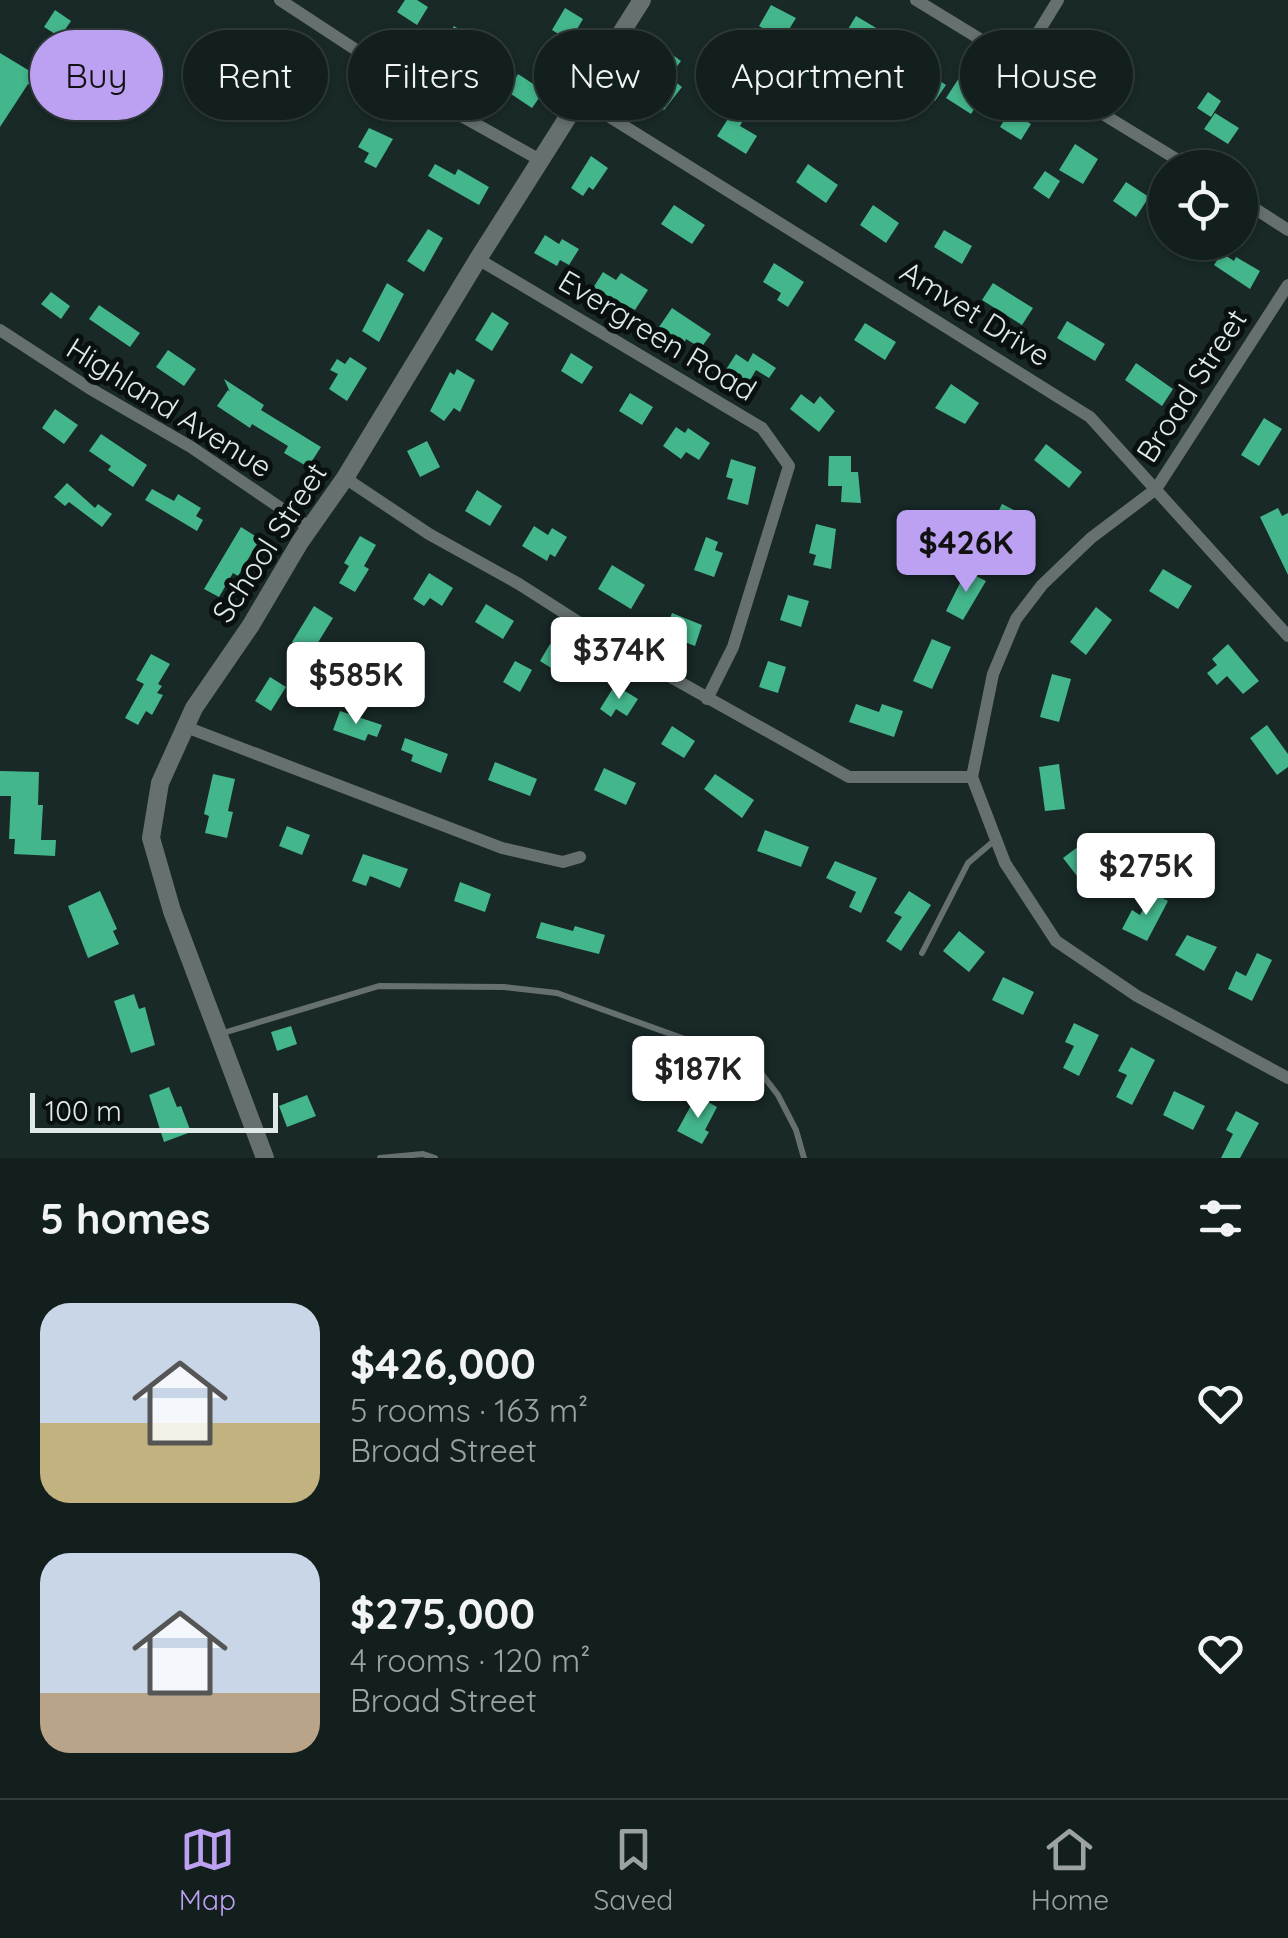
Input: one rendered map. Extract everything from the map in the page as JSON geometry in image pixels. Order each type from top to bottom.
[{"type":"street","points":[[280,0],[431,99],[542,161]]},
{"type":"street","name":"School Street","points":[[624,30],[642,0]]},
{"type":"street","points":[[916,0],[966,30]]},
{"type":"street","points":[[1040,30],[1058,0]]},
{"type":"street","name":"School Street","points":[[266,1158],[172,912],[151,838],[160,784],[194,708],[346,478],[478,259],[568,120]]},
{"type":"street","name":"Amvet Drive","points":[[615,120],[1090,416],[1288,636]]},
{"type":"street","points":[[1113,120],[1161,150]]},
{"type":"street","points":[[1258,211],[1288,230]]},
{"type":"street","name":"Evergreen Road","points":[[478,259],[762,428],[789,466],[732,647],[707,699]]},
{"type":"street","name":"Broad Street","points":[[972,777],[993,674],[1016,619],[1042,586],[1091,538],[1156,488],[1288,285]]},
{"type":"street","name":"Highland Avenue","points":[[0,330],[191,448],[310,528]]},
{"type":"street","points":[[346,478],[429,534],[707,699],[849,777],[972,777],[1005,864],[1056,941],[1137,996],[1288,1078]]},
{"type":"street","points":[[186,728],[502,848],[563,862],[580,857]]},
{"type":"lane","points":[[922,953],[968,863],[996,839]]},
{"type":"lane","points":[[218,1034],[379,986],[557,993],[754,1064],[778,1095],[796,1130],[804,1158]]},
{"type":"lane","points":[[380,1158],[424,1154],[436,1158]]},
{"type":"building","points":[[405,0],[417,0],[428,7],[417,25],[397,12]]},
{"type":"building","points":[[771,5],[796,18],[789,30],[766,30],[759,26]]},
{"type":"building","points":[[565,8],[583,19],[576,30],[552,30]]},
{"type":"building","points":[[55,10],[71,21],[65,30],[44,27]]},
{"type":"building","points":[[856,16],[880,30],[847,30]]},
{"type":"building","points":[[0,53],[30,71],[30,85],[0,127]]},
{"type":"building","points":[[518,74],[534,84],[532,108],[514,96]]},
{"type":"building","points":[[959,78],[960,79],[960,107],[946,98]]},
{"type":"building","points":[[1208,92],[1221,101],[1211,117],[1197,108]]},
{"type":"building","points":[[1215,113],[1239,128],[1228,144],[1204,129]]},
{"type":"building","points":[[727,120],[743,120],[740,126],[757,136],[746,154],[717,136]]},
{"type":"building","points":[[1004,120],[1031,124],[1021,140],[1000,127]]},
{"type":"building","points":[[369,128],[393,139],[376,168],[364,162],[369,153],[358,147]]},
{"type":"building","points":[[1075,144],[1098,159],[1083,184],[1059,170]]},
{"type":"building","points":[[591,156],[608,168],[593,190],[589,187],[583,196],[571,188]]},
{"type":"building","points":[[435,164],[455,175],[458,169],[489,187],[479,205],[428,176]]},
{"type":"building","points":[[808,164],[838,185],[826,203],[796,182]]},
{"type":"building","points":[[1045,171],[1060,181],[1049,199],[1033,188]]},
{"type":"building","points":[[1126,182],[1148,196],[1136,217],[1113,201]]},
{"type":"building","points":[[674,205],[705,225],[692,244],[661,224]]},
{"type":"building","points":[[873,205],[899,223],[886,243],[860,225]]},
{"type":"building","points":[[428,229],[443,238],[424,272],[407,261]]},
{"type":"building","points":[[944,230],[972,246],[962,264],[934,247]]},
{"type":"building","points":[[545,235],[579,249],[569,265],[560,260],[557,266],[534,253]]},
{"type":"building","points":[[1217,260],[1241,260],[1260,271],[1250,289],[1214,265]]},
{"type":"building","points":[[774,263],[804,282],[788,307],[777,300],[781,293],[763,282]]},
{"type":"building","points":[[603,272],[616,280],[621,273],[648,290],[635,310],[593,288]]},
{"type":"building","points":[[387,283],[404,294],[379,342],[362,331]]},
{"type":"building","points":[[993,283],[1033,308],[1022,325],[982,300]]},
{"type":"building","points":[[51,292],[70,306],[61,319],[41,304]]},
{"type":"building","points":[[99,305],[140,333],[130,347],[89,319]]},
{"type":"building","points":[[672,308],[711,334],[701,348],[686,339],[684,343],[659,327]]},
{"type":"building","points":[[492,312],[509,323],[492,351],[475,340]]},
{"type":"building","points":[[1067,321],[1105,344],[1095,361],[1057,338]]},
{"type":"building","points":[[865,323],[896,342],[885,360],[854,340]]},
{"type":"building","points":[[168,350],[196,369],[184,386],[156,367]]},
{"type":"building","points":[[571,353],[593,367],[582,384],[561,371]]},
{"type":"building","points":[[753,353],[776,368],[769,378],[756,370],[747,385],[725,371],[736,354],[748,362]]},
{"type":"building","points":[[350,357],[367,368],[347,401],[329,389],[338,374],[330,370],[337,359],[345,364]]},
{"type":"building","points":[[1136,363],[1173,389],[1162,406],[1125,380]]},
{"type":"building","points":[[457,369],[475,380],[460,412],[454,408],[444,421],[430,411],[450,372],[454,375]]},
{"type":"building","points":[[224,379],[264,405],[261,410],[321,447],[308,467],[284,453],[288,446],[217,406],[230,392]]},
{"type":"building","points":[[951,384],[979,403],[965,424],[935,408]]},
{"type":"building","points":[[630,393],[653,407],[642,425],[619,411]]},
{"type":"building","points":[[801,394],[814,404],[820,396],[835,411],[819,432],[790,409]]},
{"type":"building","points":[[55,409],[78,425],[64,444],[42,428]]},
{"type":"building","points":[[1264,418],[1282,429],[1259,466],[1241,455]]},
{"type":"building","points":[[676,427],[685,433],[688,428],[710,443],[699,460],[686,452],[681,459],[663,446]]},
{"type":"building","points":[[101,434],[147,465],[133,487],[89,451]]},
{"type":"building","points":[[427,441],[440,467],[420,477],[407,451]]},
{"type":"building","points":[[1046,444],[1082,472],[1069,488],[1034,460]]},
{"type":"building","points":[[829,456],[851,456],[851,472],[858,472],[861,503],[841,502],[842,486],[828,486]]},
{"type":"building","points":[[731,459],[756,467],[748,505],[727,499],[733,479],[726,477]]},
{"type":"building","points":[[67,483],[95,508],[98,504],[112,514],[102,527],[69,502],[65,506],[54,497]]},
{"type":"building","points":[[152,489],[174,501],[178,494],[201,508],[196,516],[203,520],[197,531],[145,500]]},
{"type":"building","points":[[477,490],[502,506],[490,526],[465,511]]},
{"type":"building","points":[[1002,504],[1020,513],[1000,553],[982,544]]},
{"type":"building","points":[[1278,508],[1282,516],[1288,513],[1288,575],[1260,517]]},
{"type":"building","points":[[816,524],[836,529],[831,569],[813,565],[816,555],[809,553]]},
{"type":"building","points":[[534,526],[548,535],[552,528],[567,537],[555,557],[550,554],[547,561],[522,546]]},
{"type":"building","points":[[241,527],[260,539],[238,576],[233,573],[219,597],[204,589]]},
{"type":"building","points":[[360,536],[376,545],[364,566],[369,569],[355,592],[339,583],[349,566],[344,563]]},
{"type":"building","points":[[706,537],[718,542],[715,550],[723,553],[714,577],[694,570]]},
{"type":"building","points":[[612,565],[645,585],[631,609],[598,589]]},
{"type":"building","points":[[1163,569],[1192,586],[1178,609],[1149,591]]},
{"type":"building","points":[[966,571],[986,581],[963,620],[946,611]]},
{"type":"building","points":[[429,573],[453,588],[442,606],[430,598],[424,606],[413,599]]},
{"type":"building","points":[[788,595],[809,601],[801,627],[780,620]]},
{"type":"building","points":[[486,604],[514,621],[503,639],[475,622]]},
{"type":"building","points":[[314,606],[333,618],[311,654],[292,642]]},
{"type":"building","points":[[1096,607],[1112,620],[1086,655],[1070,642]]},
{"type":"building","points":[[672,613],[702,625],[695,646],[664,634]]},
{"type":"building","points":[[932,639],[951,647],[932,689],[913,681]]},
{"type":"building","points":[[550,644],[578,661],[567,678],[540,661]]},
{"type":"building","points":[[1228,644],[1259,681],[1243,694],[1227,676],[1217,685],[1207,673],[1217,665],[1212,659]]},
{"type":"building","points":[[151,654],[170,664],[158,684],[162,686],[157,693],[163,695],[152,715],[146,711],[138,725],[125,718],[144,684],[136,680]]},
{"type":"building","points":[[515,661],[532,670],[520,692],[503,682]]},
{"type":"building","points":[[768,661],[786,667],[778,693],[759,687]]},
{"type":"building","points":[[1052,674],[1071,679],[1059,722],[1040,717]]},
{"type":"building","points":[[270,677],[286,687],[271,711],[255,701]]},
{"type":"building","points":[[615,685],[638,699],[627,716],[616,709],[611,717],[600,709]]},
{"type":"building","points":[[856,704],[879,712],[882,704],[903,711],[894,737],[849,722]]},
{"type":"building","points":[[340,711],[382,725],[377,737],[368,734],[365,741],[333,730]]},
{"type":"building","points":[[1267,725],[1288,754],[1288,767],[1277,775],[1250,738]]},
{"type":"building","points":[[672,726],[695,741],[684,758],[661,744]]},
{"type":"building","points":[[405,738],[448,754],[441,773],[411,761],[413,755],[401,750]]},
{"type":"building","points":[[495,762],[537,779],[530,796],[488,780]]},
{"type":"building","points":[[1059,764],[1065,809],[1045,811],[1039,767]]},
{"type":"building","points":[[604,768],[636,783],[626,805],[594,790]]},
{"type":"building","points":[[0,771],[39,772],[38,805],[43,805],[41,840],[56,840],[55,856],[14,854],[15,839],[9,839],[11,796],[0,796]]},
{"type":"building","points":[[213,774],[235,779],[227,838],[205,833],[209,816],[204,814]]},
{"type":"building","points":[[715,774],[754,800],[742,818],[704,789]]},
{"type":"building","points":[[287,826],[310,835],[302,855],[279,846]]},
{"type":"building","points":[[765,830],[809,847],[801,867],[757,851]]},
{"type":"building","points":[[1079,846],[1107,882],[1091,894],[1063,858]]},
{"type":"building","points":[[363,854],[408,869],[400,888],[370,876],[366,886],[352,881]]},
{"type":"building","points":[[835,861],[877,878],[861,913],[849,907],[856,892],[826,878]]},
{"type":"building","points":[[460,882],[491,894],[485,912],[454,901]]},
{"type":"building","points":[[100,891],[117,929],[113,931],[119,944],[88,958],[68,906]]},
{"type":"building","points":[[909,891],[931,905],[901,951],[886,941],[902,917],[894,913]]},
{"type":"building","points":[[1152,892],[1168,901],[1147,941],[1122,929],[1132,910],[1140,915]]},
{"type":"building","points":[[541,922],[605,935],[599,954],[536,938]]},
{"type":"building","points":[[959,931],[985,952],[969,972],[943,951]]},
{"type":"building","points":[[1187,935],[1217,947],[1204,971],[1175,955]]},
{"type":"building","points":[[1257,953],[1272,960],[1252,1001],[1228,989],[1236,971],[1246,976]]},
{"type":"building","points":[[1003,977],[1034,992],[1023,1015],[992,1000]]},
{"type":"building","points":[[134,994],[139,1009],[145,1007],[155,1045],[131,1053],[114,1001]]},
{"type":"building","points":[[1074,1023],[1099,1035],[1079,1076],[1063,1068],[1074,1046],[1065,1042]]},
{"type":"building","points":[[291,1026],[297,1044],[277,1051],[271,1032]]},
{"type":"building","points":[[1131,1047],[1155,1060],[1132,1105],[1116,1097],[1127,1075],[1118,1071]]},
{"type":"building","points":[[169,1087],[191,1132],[164,1142],[149,1095]]},
{"type":"building","points":[[1174,1091],[1205,1106],[1193,1130],[1163,1115]]},
{"type":"building","points":[[307,1095],[316,1116],[287,1127],[279,1106]]},
{"type":"building","points":[[703,1099],[717,1107],[702,1144],[677,1131],[694,1100],[700,1103]]},
{"type":"building","points":[[1236,1111],[1259,1123],[1240,1158],[1221,1158],[1233,1134],[1226,1130]]}]
